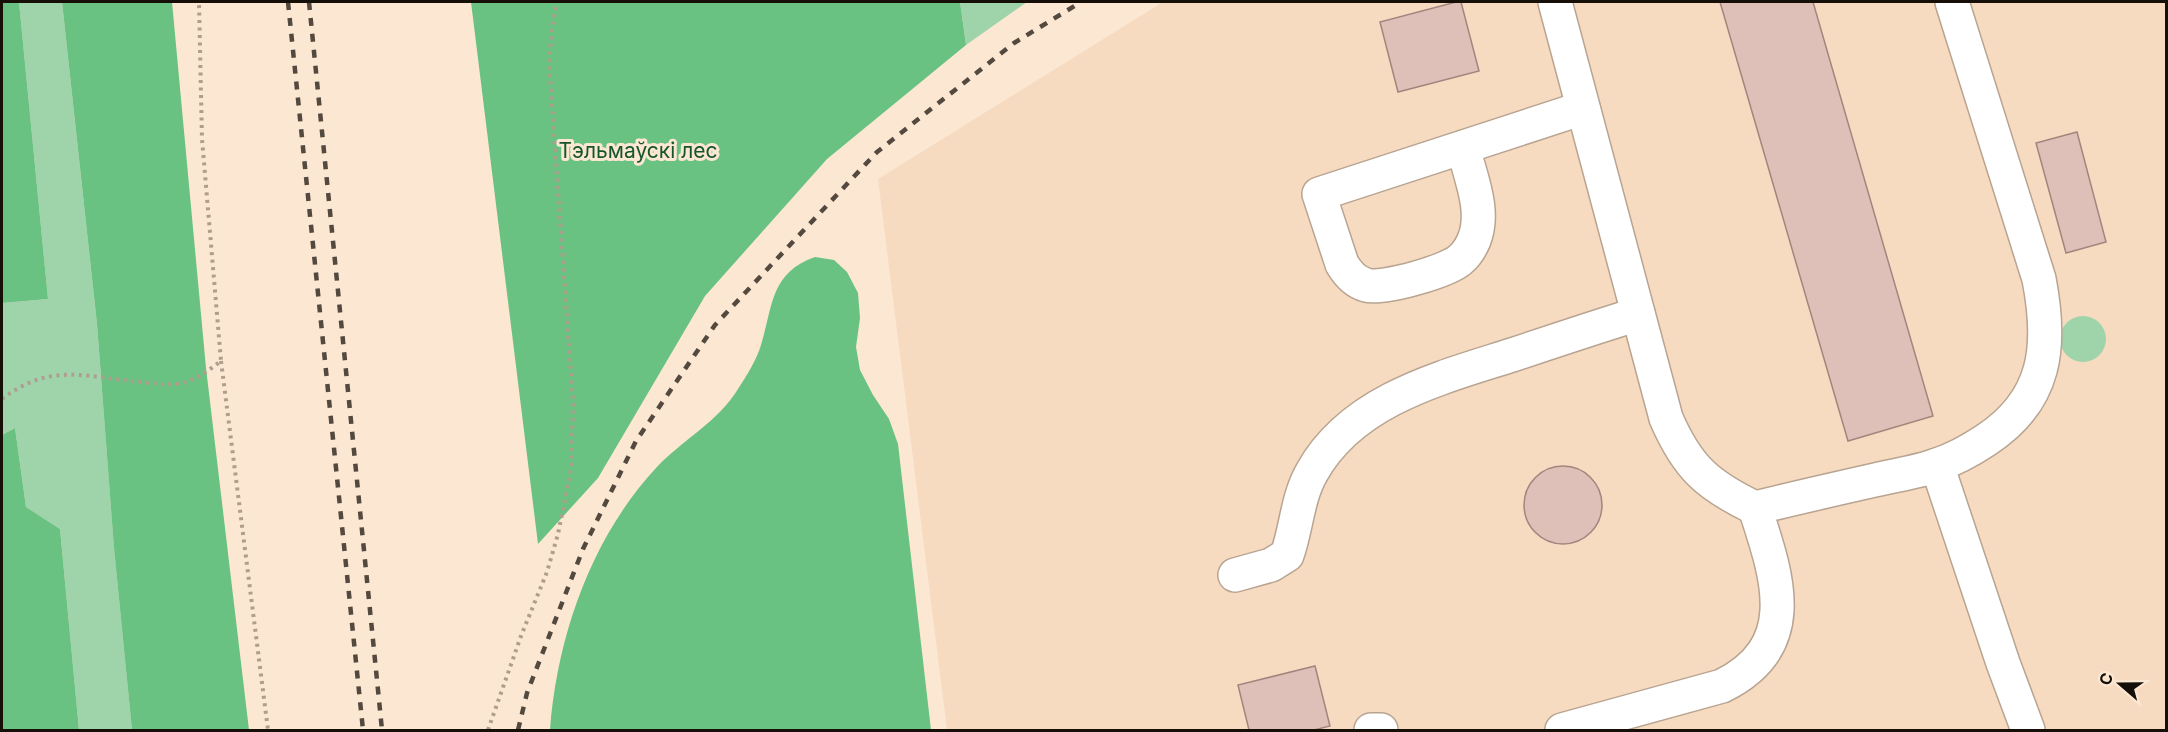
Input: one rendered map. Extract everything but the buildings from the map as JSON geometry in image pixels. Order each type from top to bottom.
[{"type":"lane","points":[[1556,2],[1666,418],[1677,443],[1690,462],[1707,480],[1728,495],[1755,508],[1937,465],[1967,452],[2001,430],[2023,408],[2036,384],[2043,361],[2046,336],[2039,279],[1952,2]]},
{"type":"lane","points":[[1463,147],[1479,215],[1478,228],[1469,251],[1460,261],[1449,267],[1389,285],[1377,287],[1355,280],[1342,264],[1319,194],[1463,147],[1583,108]]},
{"type":"lane","points":[[1235,575],[1271,566],[1287,555],[1301,497],[1311,473],[1325,452],[1344,431],[1368,412],[1396,397],[1464,370],[1638,314]]},
{"type":"lane","points":[[1937,465],[2003,663],[2028,730]]},
{"type":"lane","points":[[1562,730],[1603,721],[1722,686],[1741,676],[1759,661],[1770,640],[1777,613],[1777,584],[1755,508]]},
{"type":"path","points":[[199,2],[202,139],[221,361],[268,730]]},
{"type":"path","points":[[488,730],[521,636],[547,572],[558,534],[571,469],[573,403],[549,63],[557,2]]},
{"type":"path","points":[[2,399],[17,387],[45,376],[74,373],[161,384],[185,382],[221,361]]},
{"type":"shaded area","points":[[1163,2],[2166,2],[2166,730],[947,730],[878,179]]},
{"type":"green space","points":[[2,2],[19,2],[48,299],[2,303]]},
{"type":"green space","points":[[19,2],[62,2],[97,324],[114,547],[132,730],[79,730],[60,529],[26,507],[15,428],[2,435],[2,303],[48,299]]},
{"type":"green space","points":[[62,2],[172,2],[206,368],[249,730],[132,730],[114,548],[97,324]]},
{"type":"green space","name":"Тэльмаўскі лес","points":[[471,2],[960,2],[966,45],[827,159],[705,296],[598,478],[538,544]]},
{"type":"green space","points":[[960,2],[1027,2],[966,45]]},
{"type":"green space","points":[[815,257],[834,260],[847,272],[858,293],[860,318],[856,347],[860,370],[889,419],[898,444],[931,730],[550,730],[560,660],[569,625],[581,590],[613,525],[656,468],[730,401],[757,357],[771,304],[781,282],[789,272]]},
{"type":"green space","points":[[2083,316],[2099,323],[2106,339],[2099,355],[2083,362],[2067,355],[2060,339],[2067,323]]},
{"type":"green space","points":[[15,428],[26,507],[60,529],[79,730],[2,730],[2,435]]},
{"type":"railway","points":[[288,2],[363,730]]},
{"type":"railway","points":[[309,2],[382,730]]},
{"type":"railway","points":[[518,730],[527,693],[583,549],[636,441],[715,325],[877,152],[1014,43],[1081,2]]}]
